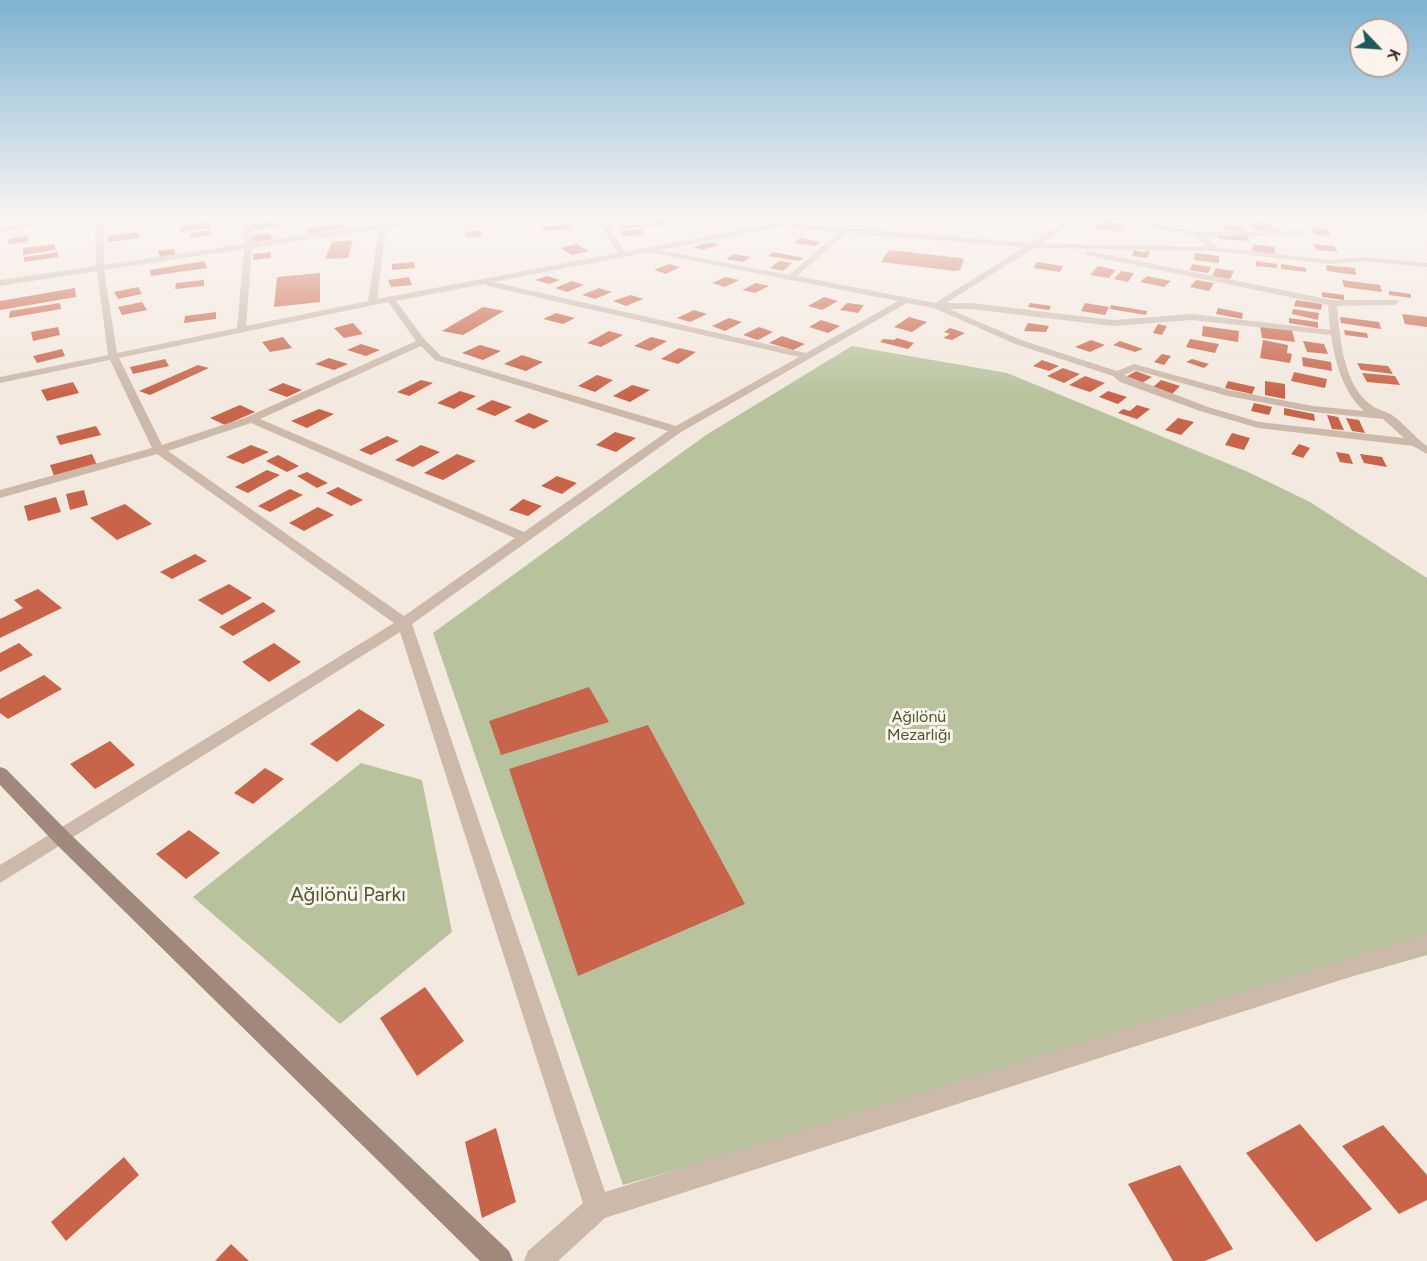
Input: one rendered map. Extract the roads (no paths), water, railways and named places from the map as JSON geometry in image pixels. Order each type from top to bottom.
[{"type":"street","points":[[0,283],[32,278]]},
{"type":"street","points":[[102,278],[113,356],[159,450],[404,623],[597,1207]]},
{"type":"street","points":[[241,330],[245,278]]},
{"type":"street","points":[[372,303],[375,278]]},
{"type":"street","points":[[0,380],[497,278]]},
{"type":"street","points":[[795,278],[936,306],[971,306],[1113,323],[1192,317],[1335,333]]},
{"type":"street","points":[[936,306],[982,278]]},
{"type":"street","points":[[1204,278],[1332,303],[1395,302]]},
{"type":"street","points":[[481,281],[807,356]]},
{"type":"street","points":[[390,299],[422,342],[438,358],[677,430]]},
{"type":"street","points":[[0,875],[404,623],[677,430],[906,300]]},
{"type":"street","points":[[1332,303],[1335,333],[1349,387],[1366,408],[1387,416],[1414,443],[1427,451]]},
{"type":"street","points":[[936,306],[1018,342],[1117,374],[1124,380],[1204,410],[1258,425],[1414,443]]},
{"type":"street","points":[[0,494],[159,450],[251,419],[422,342]]},
{"type":"street","points":[[1117,374],[1134,367],[1228,393],[1313,409],[1387,416]]},
{"type":"street","points":[[251,419],[526,538]]},
{"type":"street","points":[[0,774],[62,838],[500,1261]]},
{"type":"street","points":[[537,1261],[597,1207],[1427,943]]},
{"type":"park label","name":"Ağılönü Mezarlığı","points":[[919,726]]},
{"type":"park label","name":"Ağılönü Parkı","points":[[348,895]]}]
